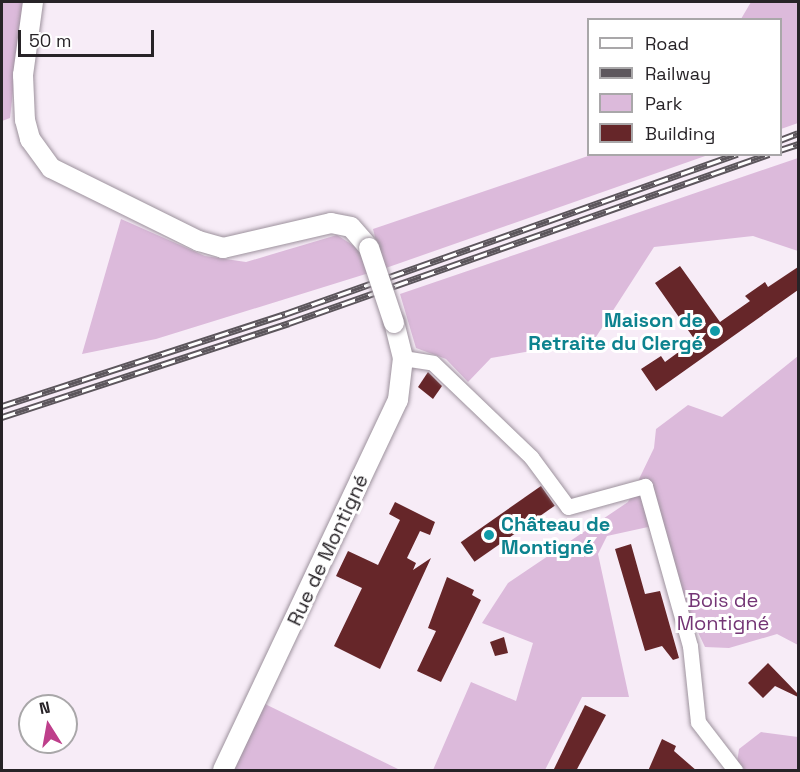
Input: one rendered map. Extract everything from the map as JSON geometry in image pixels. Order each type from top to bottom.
[{"type":"street","name":"Rue de Montigné","points":[[33,2],[23,75],[25,120],[30,140],[51,168],[199,242],[223,248],[331,223],[351,227],[369,249],[394,323],[403,358],[398,400],[224,771]]},
{"type":"street","points":[[403,358],[433,363],[531,456],[568,507],[645,486],[690,646],[698,722],[735,771]]},
{"type":"green space","points":[[2,2],[23,2],[10,118],[2,121]]},
{"type":"green space","points":[[751,2],[798,2],[798,123],[782,129],[782,18],[742,18]]},
{"type":"green space","points":[[588,156],[705,156],[383,269],[373,229]]},
{"type":"green space","points":[[798,158],[798,251],[753,236],[654,247],[594,340],[491,358],[468,382],[446,359],[416,348],[400,294]]},
{"type":"green space","points":[[121,219],[205,256],[246,262],[337,235],[362,251],[369,273],[156,339],[82,354]]},
{"type":"green space","name":"Bois de Montigné","points":[[798,356],[798,645],[777,634],[729,648],[705,647],[648,527],[607,536],[598,554],[629,697],[582,697],[545,770],[433,770],[471,682],[516,701],[533,643],[482,623],[508,583],[628,502],[654,448],[656,429],[688,405],[722,417]]},
{"type":"green space","points":[[263,703],[400,770],[233,770]]},
{"type":"green space","points":[[761,732],[798,737],[798,770],[736,770],[739,749]]},
{"type":"building","name":"Maison de Retraite du Clergé","points":[[680,266],[720,322],[750,301],[745,296],[765,282],[768,287],[798,267],[798,290],[656,391],[641,369],[661,356],[665,362],[695,340],[655,283]]},
{"type":"building","points":[[428,372],[442,386],[433,399],[418,387]]},
{"type":"building","points":[[541,486],[555,506],[474,562],[461,542]]},
{"type":"building","points":[[395,502],[435,522],[430,535],[420,531],[407,558],[416,563],[413,570],[431,558],[380,669],[334,646],[362,588],[336,576],[348,551],[378,565],[400,520],[389,514]]},
{"type":"building","points":[[631,544],[645,594],[660,591],[679,658],[673,660],[662,646],[645,651],[615,549]]},
{"type":"building","points":[[447,577],[474,590],[472,595],[481,600],[441,682],[417,671],[436,631],[428,628]]},
{"type":"building","points":[[504,637],[508,653],[495,656],[490,642]]},
{"type":"building","points":[[768,663],[798,694],[798,697],[775,686],[763,698],[748,683]]},
{"type":"building","points":[[585,705],[606,715],[576,771],[553,771]]},
{"type":"building","points":[[662,739],[676,746],[674,751],[697,771],[648,771]]},
{"type":"railway","points":[[782,139],[798,133]]},
{"type":"railway","points":[[782,149],[798,144]]},
{"type":"railway","points":[[2,406],[285,314],[732,156]]},
{"type":"railway","points":[[2,417],[289,323],[763,156]]},
{"type":"place","name":"Maison de Retraite du Clergé","points":[[715,331]]},
{"type":"place","name":"Château de Montigné","points":[[489,535]]}]
